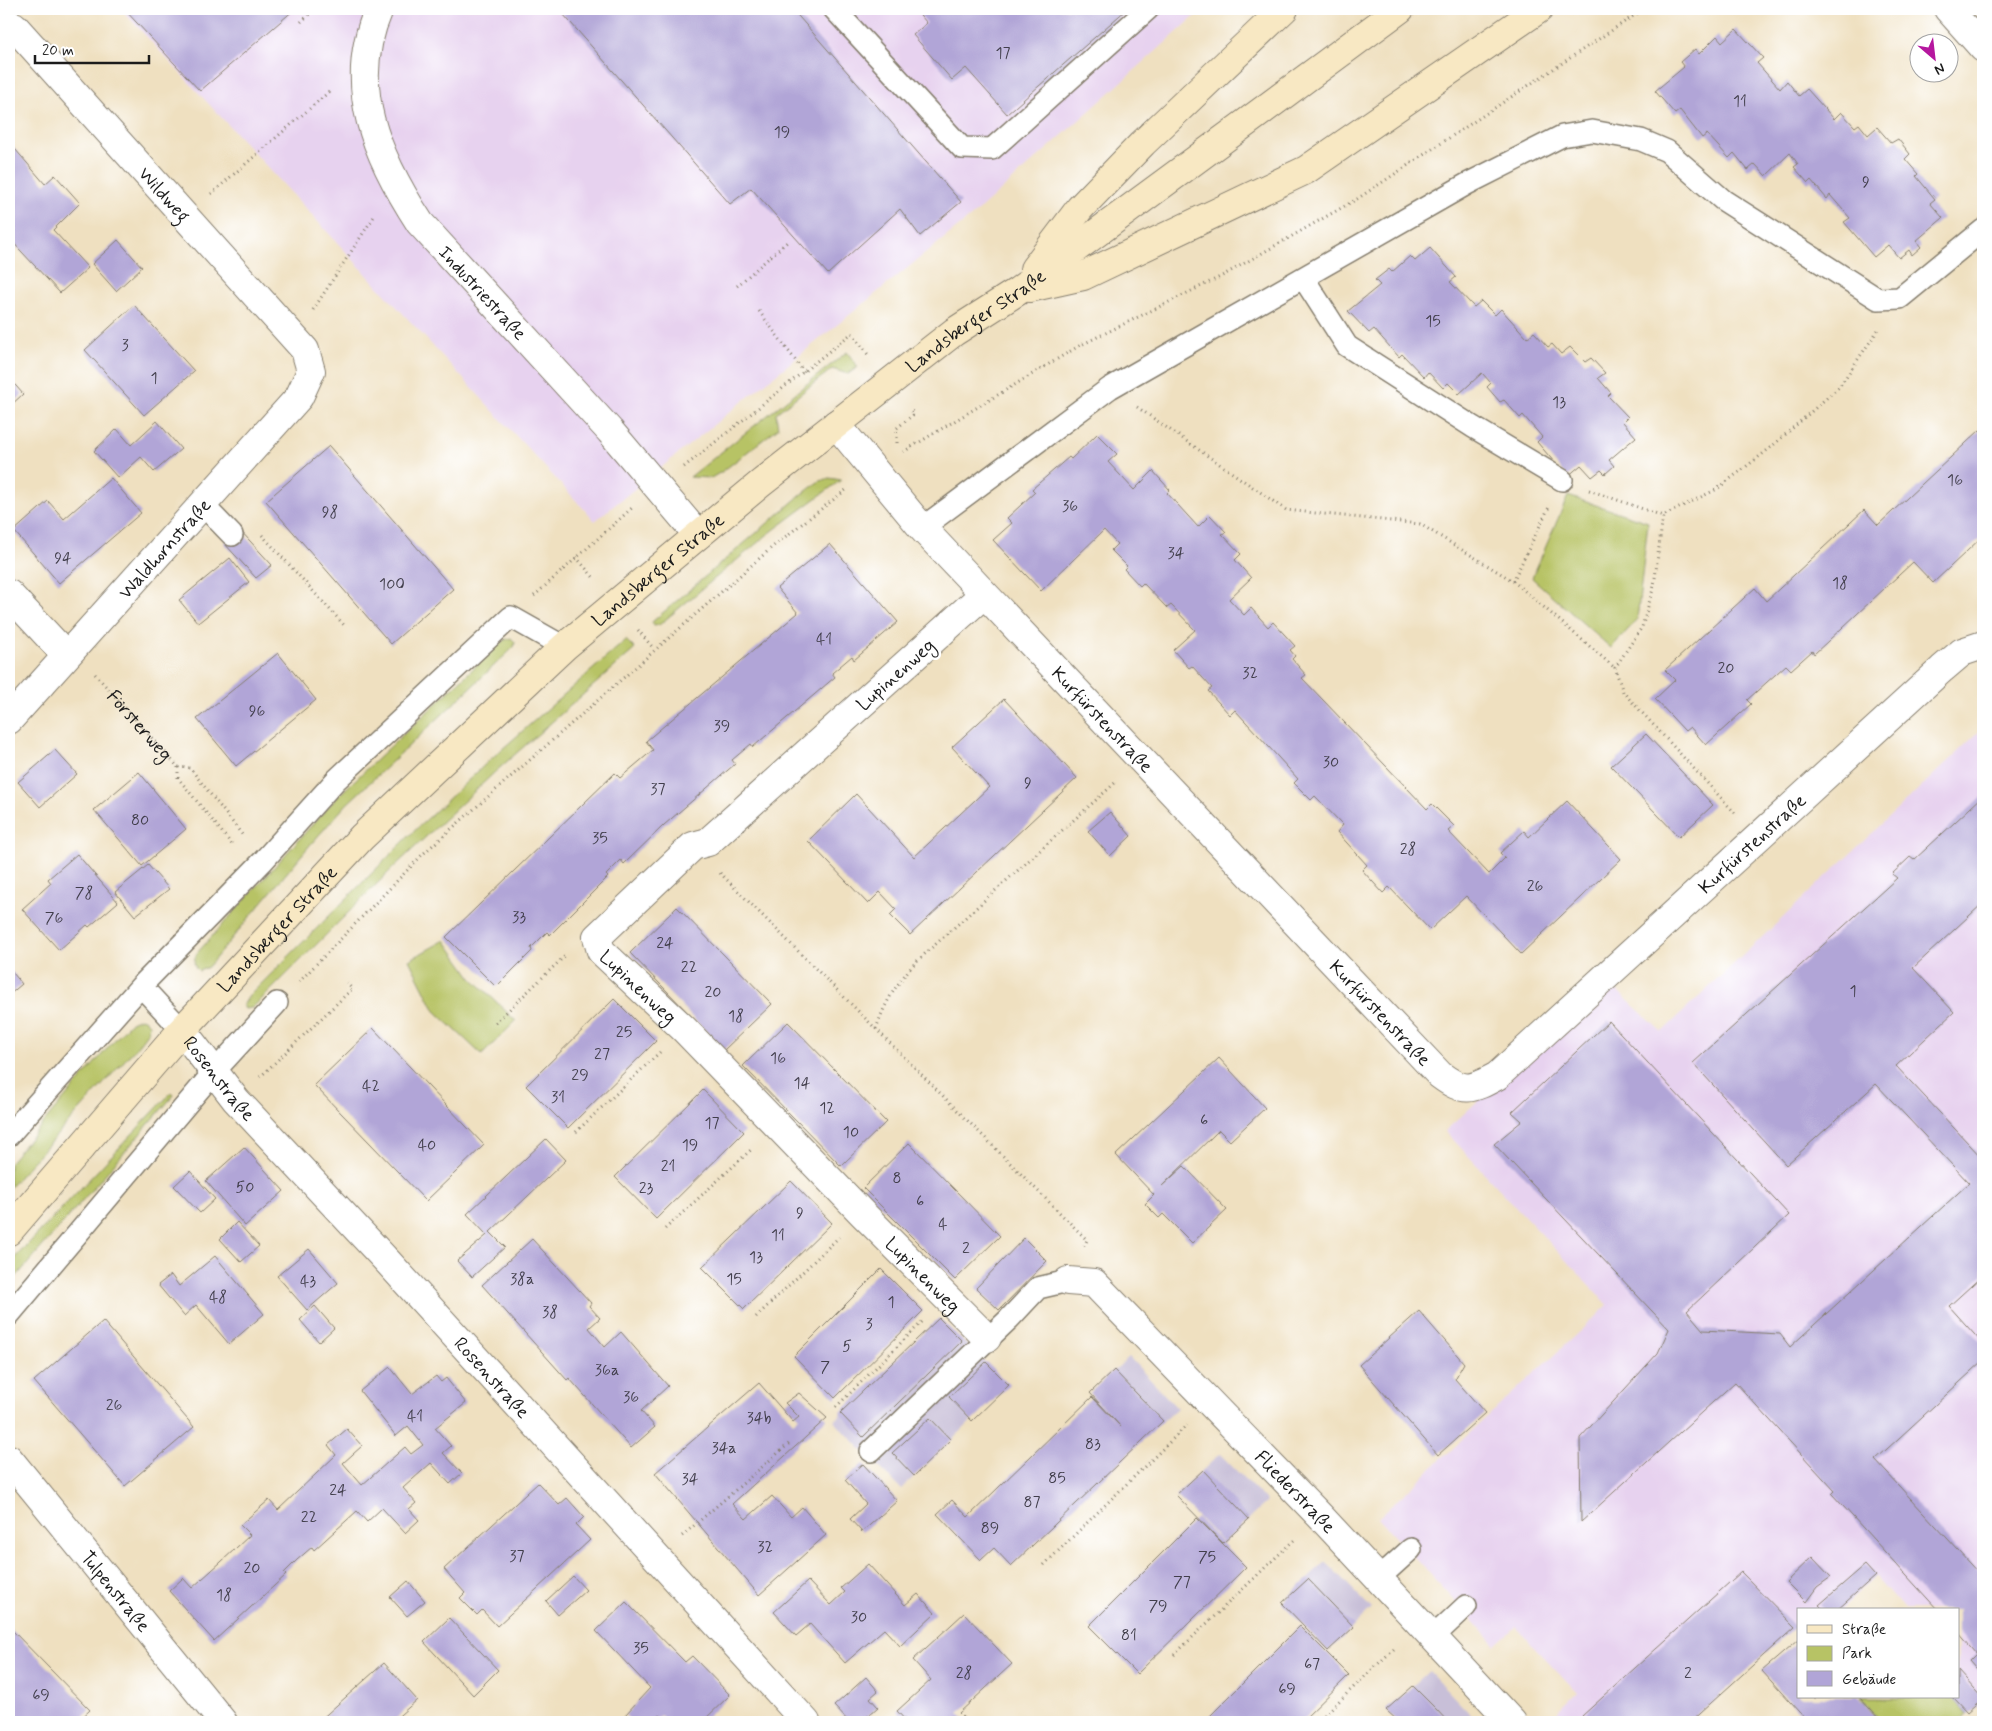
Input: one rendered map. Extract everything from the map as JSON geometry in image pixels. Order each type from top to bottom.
[{"type":"main road","points":[[1018,291],[1080,208],[1143,143],[1284,9]]},
{"type":"main road","name":"Landsberger Straße","points":[[9,1231],[182,1030],[362,836],[564,647],[698,535],[954,332],[1018,291],[1400,9]]},
{"type":"main road","points":[[1018,291],[1082,276],[1306,170],[1539,9]]},
{"type":"street","name":"Industriestraße","points":[[379,9],[369,37],[365,63],[366,96],[371,126],[384,162],[399,191],[420,223],[610,431],[698,535]]},
{"type":"street","points":[[1948,9],[1983,48]]},
{"type":"street","name":"Wildweg","points":[[9,25],[14,26],[184,217],[306,350],[311,371]]},
{"type":"street","name":"Waldhornstraße","points":[[9,720],[299,397],[311,371]]},
{"type":"street","name":"Kurfürstenstraße","points":[[836,424],[922,528],[1440,1075],[1456,1087],[1476,1088],[1497,1076],[1949,663],[1962,652],[1983,645]]},
{"type":"street","points":[[9,594],[66,655]]},
{"type":"street","name":"Lupinenweg","points":[[984,594],[708,842],[693,846],[597,937],[601,950],[684,1029],[863,1214],[987,1338]]},
{"type":"street","name":"Rosenstraße","points":[[182,1030],[213,1073],[236,1100],[388,1262],[806,1722]]},
{"type":"street","name":"Fliederstraße","points":[[1068,1281],[1094,1283],[1209,1404],[1320,1516],[1512,1722]]},
{"type":"street","name":"Tulpenstraße","points":[[9,1459],[223,1722]]},
{"type":"lane","points":[[834,9],[962,148],[992,149],[1148,9]]},
{"type":"lane","points":[[922,528],[1110,388],[1304,279],[1467,184],[1562,136],[1592,131],[1641,140],[1667,151],[1723,200],[1760,226],[1878,300],[1900,298],[1983,230]]},
{"type":"lane","points":[[1304,279],[1347,346],[1473,427],[1562,480]]},
{"type":"lane","points":[[203,505],[232,536]]},
{"type":"lane","points":[[9,1135],[141,986],[263,861],[336,780],[511,617],[564,647]]},
{"type":"lane","points":[[141,986],[182,1030]]},
{"type":"lane","points":[[9,1315],[213,1073],[277,1003]]},
{"type":"lane","points":[[872,1450],[1009,1319],[1038,1288],[1068,1281]]},
{"type":"lane","points":[[1378,1578],[1411,1549]]},
{"type":"lane","points":[[1426,1631],[1466,1606]]},
{"type":"path","points":[[301,22],[315,9]]},
{"type":"path","points":[[901,453],[1079,346],[1222,276],[1357,199],[1644,9]]},
{"type":"path","points":[[184,217],[330,91]]},
{"type":"path","points":[[294,338],[380,208]]},
{"type":"path","points":[[737,286],[787,242]]},
{"type":"path","points":[[1513,581],[1562,480],[1663,516],[1717,489],[1769,449],[1838,387],[1900,298]]},
{"type":"path","points":[[511,617],[657,486],[700,456],[804,372],[759,311]]},
{"type":"path","points":[[1110,388],[1286,510],[1420,524],[1513,581],[1615,668],[1623,692],[1758,838]]},
{"type":"path","points":[[277,1003],[432,846],[777,543],[873,470]]},
{"type":"path","points":[[1615,668],[1642,627],[1654,586],[1663,516]]},
{"type":"path","points":[[258,531],[344,625]]},
{"type":"path","name":"Försterweg","points":[[66,655],[90,668],[178,767],[190,768],[263,861]]},
{"type":"path","points":[[876,1029],[884,1005],[900,980],[917,961],[1141,760]]},
{"type":"path","points":[[178,767],[178,778],[231,843]]},
{"type":"path","points":[[693,846],[1087,1240],[1068,1281]]},
{"type":"path","points":[[495,1023],[579,943],[597,937]]},
{"type":"path","points":[[236,1100],[352,989],[347,982]]},
{"type":"path","points":[[576,1132],[684,1029]]},
{"type":"path","points":[[665,1229],[777,1125]]},
{"type":"path","points":[[756,1317],[863,1214]]},
{"type":"path","points":[[836,1407],[947,1298]]},
{"type":"path","points":[[1044,1565],[1209,1404]]},
{"type":"path","points":[[656,1559],[791,1442]]},
{"type":"path","points":[[1174,1655],[1320,1516]]},
{"type":"path","points":[[1317,1722],[1426,1631]]},
{"type":"shaded area","points":[[121,9],[1203,9],[979,210],[595,521]]},
{"type":"shaded area","points":[[1983,728],[1983,1699],[1960,1673],[1960,1608],[1902,1608],[1875,1577],[1841,1608],[1797,1608],[1797,1630],[1795,1627],[1690,1722],[1567,1722],[1557,1712],[1577,1692],[1516,1627],[1496,1645],[1378,1518],[1608,1305],[1445,1131],[1608,982],[1662,1032]]},
{"type":"shaded area","points":[[939,1318],[1009,1385],[901,1489],[834,1421]]},
{"type":"shaded area","points":[[1129,1357],[1177,1408],[1138,1444],[1090,1393]]},
{"type":"shaded area","points":[[1220,1454],[1267,1502],[1223,1543],[1176,1495]]},
{"type":"shaded area","points":[[1326,1562],[1372,1609],[1328,1651],[1282,1603]]},
{"type":"shaded area","points":[[1429,1671],[1474,1718],[1470,1722],[1399,1722],[1386,1710]]},
{"type":"green space","points":[[847,352],[858,367],[848,374],[832,369],[776,413],[778,428],[723,471],[711,478],[690,477]]},
{"type":"green space","points":[[829,478],[841,480],[767,535],[659,625],[654,626],[652,622],[796,499],[818,482]]},
{"type":"green space","points":[[1568,496],[1648,522],[1637,620],[1611,648],[1532,578]]},
{"type":"green space","points":[[511,638],[515,642],[514,647],[347,804],[310,845],[208,967],[199,971],[195,967],[194,962],[197,953],[338,796],[504,640]]},
{"type":"green space","points":[[626,640],[635,649],[495,772],[395,866],[268,993],[252,1008],[245,1009],[243,1005],[249,996],[409,836],[492,758]]},
{"type":"green space","points":[[445,940],[472,978],[516,1021],[482,1055],[435,1011],[409,960]]},
{"type":"green space","points":[[140,1018],[149,1024],[148,1032],[135,1049],[9,1188],[9,1163],[111,1044],[131,1022]]},
{"type":"green space","points":[[172,1092],[174,1095],[9,1285],[9,1264]]},
{"type":"green space","points":[[1862,1698],[1953,1698],[1967,1713],[1957,1722],[1882,1722]]},
{"type":"building","points":[[124,9],[295,9],[200,91]]},
{"type":"building","points":[[569,9],[792,9],[961,202],[920,236],[900,209],[828,274],[751,188],[730,204],[563,14]]},
{"type":"building","points":[[915,9],[1127,9],[1007,114],[966,68],[952,80],[913,35],[927,23]]},
{"type":"building","points":[[1736,29],[1763,58],[1757,63],[1780,89],[1787,81],[1799,96],[1807,89],[1834,119],[1841,112],[1855,127],[1859,124],[1868,135],[1877,127],[1891,143],[1898,139],[1910,154],[1905,159],[1935,199],[1930,203],[1943,218],[1916,241],[1921,247],[1912,255],[1909,250],[1899,258],[1888,245],[1874,257],[1844,222],[1850,218],[1830,195],[1827,199],[1811,180],[1808,183],[1794,167],[1798,164],[1790,153],[1766,176],[1755,164],[1748,170],[1734,153],[1729,158],[1707,134],[1702,138],[1680,110],[1675,114],[1655,91],[1684,67],[1680,62],[1695,49],[1699,54],[1717,36],[1722,42]]},
{"type":"building","points":[[9,142],[45,184],[55,175],[80,203],[53,230],[88,268],[60,293],[9,238]]},
{"type":"building","points":[[118,240],[142,267],[116,291],[92,264]]},
{"type":"building","points":[[1430,248],[1456,277],[1450,282],[1474,307],[1481,301],[1495,315],[1501,309],[1527,338],[1534,332],[1548,347],[1552,344],[1561,354],[1570,347],[1585,362],[1591,358],[1605,373],[1598,378],[1611,393],[1608,396],[1628,417],[1623,422],[1636,437],[1609,460],[1614,466],[1605,474],[1601,470],[1592,477],[1581,465],[1567,477],[1537,442],[1542,437],[1523,415],[1520,418],[1504,400],[1500,402],[1487,387],[1491,383],[1482,373],[1459,394],[1448,383],[1443,388],[1428,372],[1424,377],[1402,354],[1399,357],[1374,329],[1369,333],[1348,311],[1380,285],[1375,280],[1389,269],[1392,272],[1410,256],[1415,261]]},
{"type":"building","points":[[134,305],[194,371],[144,415],[85,350]]},
{"type":"building","points":[[9,378],[23,394],[9,407]]},
{"type":"building","points":[[157,421],[181,449],[154,472],[141,457],[118,478],[94,451],[117,429],[131,445]]},
{"type":"building","points":[[1980,430],[1983,433],[1983,536],[1933,583],[1913,562],[1814,654],[1812,651],[1791,670],[1786,665],[1747,700],[1751,704],[1706,745],[1690,727],[1685,731],[1655,699],[1675,680],[1665,670],[1755,588],[1766,601],[1864,510],[1878,525]]},
{"type":"building","points":[[1097,434],[1117,454],[1108,462],[1134,490],[1153,471],[1170,490],[1167,493],[1198,527],[1210,515],[1226,532],[1222,534],[1241,554],[1235,560],[1251,578],[1229,599],[1244,615],[1251,608],[1268,627],[1273,622],[1295,646],[1290,650],[1295,656],[1292,659],[1306,675],[1302,678],[1427,809],[1432,804],[1454,826],[1448,831],[1489,874],[1505,858],[1500,853],[1524,831],[1529,837],[1567,801],[1621,859],[1521,954],[1466,896],[1430,930],[1389,887],[1383,893],[1362,870],[1367,865],[1337,832],[1343,825],[1315,796],[1311,800],[1294,783],[1298,779],[1268,746],[1235,710],[1230,715],[1208,691],[1212,688],[1192,666],[1189,668],[1173,650],[1195,630],[1171,605],[1167,608],[1143,583],[1140,586],[1124,569],[1127,566],[1111,550],[1117,544],[1104,530],[1041,591],[993,540],[1012,523],[1007,518],[1035,492],[1032,489],[1069,457],[1071,459]]},
{"type":"building","points":[[329,446],[453,589],[391,644],[266,501]]},
{"type":"building","points":[[111,478],[141,513],[59,583],[14,531],[48,501],[64,519]]},
{"type":"building","points":[[239,529],[272,565],[256,578],[224,543]]},
{"type":"building","points":[[830,544],[898,622],[854,660],[852,656],[832,673],[835,677],[753,747],[751,744],[732,760],[735,764],[664,825],[624,864],[621,860],[606,875],[608,877],[550,935],[547,932],[531,948],[532,951],[496,987],[446,937],[615,773],[620,778],[653,750],[646,741],[798,613],[777,588]]},
{"type":"building","points":[[230,558],[249,582],[198,623],[179,600]]},
{"type":"building","points":[[278,653],[316,700],[236,766],[197,719]]},
{"type":"building","points":[[1004,699],[1077,778],[910,935],[890,915],[896,909],[880,892],[868,904],[808,841],[856,794],[914,857],[989,787],[952,747]]},
{"type":"building","points":[[1646,734],[1713,805],[1679,837],[1611,766]]},
{"type":"building","points":[[55,750],[77,774],[40,807],[18,782]]},
{"type":"building","points":[[139,772],[186,829],[142,866],[94,810]]},
{"type":"building","points":[[1983,796],[1983,903],[1913,968],[1954,1012],[1896,1066],[1983,1159],[1983,1275],[1949,1306],[1983,1344],[1983,1361],[1875,1460],[1983,1577],[1983,1676],[1969,1660],[1976,1653],[1960,1634],[1960,1608],[1936,1608],[1832,1494],[1835,1491],[1735,1382],[1581,1522],[1580,1438],[1658,1353],[1669,1329],[1494,1144],[1522,1121],[1512,1112],[1609,1021],[1789,1215],[1687,1311],[1703,1330],[1780,1334],[1790,1347],[1969,1183],[1876,1084],[1786,1165],[1693,1063],[1897,878],[1892,874],[1910,857],[1914,860]]},
{"type":"building","points":[[1110,812],[1131,836],[1110,856],[1088,831]]},
{"type":"building","points":[[77,854],[118,902],[89,927],[87,925],[59,950],[22,909],[51,883],[48,879]]},
{"type":"building","points":[[148,865],[169,889],[135,916],[115,892]]},
{"type":"building","points":[[677,907],[772,1004],[724,1050],[630,953]]},
{"type":"building","points":[[9,968],[22,984],[9,995]]},
{"type":"building","points":[[614,999],[656,1041],[568,1128],[526,1086]]},
{"type":"building","points":[[788,1022],[886,1122],[841,1166],[743,1066]]},
{"type":"building","points":[[373,1028],[484,1145],[426,1201],[314,1085]]},
{"type":"building","points":[[1219,1058],[1265,1108],[1230,1141],[1219,1130],[1162,1186],[1184,1166],[1227,1210],[1192,1243],[1163,1214],[1159,1218],[1145,1204],[1154,1195],[1116,1155]]},
{"type":"building","points":[[703,1090],[744,1132],[656,1219],[615,1177]]},
{"type":"building","points":[[546,1139],[566,1160],[490,1232],[505,1247],[472,1277],[457,1261],[487,1235],[467,1214]]},
{"type":"building","points":[[909,1143],[1000,1236],[955,1280],[863,1188]]},
{"type":"building","points":[[244,1147],[284,1191],[245,1226],[206,1181]]},
{"type":"building","points":[[190,1171],[215,1199],[200,1213],[174,1186]]},
{"type":"building","points":[[791,1181],[832,1223],[744,1309],[702,1267]]},
{"type":"building","points":[[237,1222],[259,1246],[241,1262],[220,1239]]},
{"type":"building","points":[[1024,1238],[1047,1261],[999,1310],[976,1288]]},
{"type":"building","points":[[532,1239],[591,1303],[589,1306],[600,1318],[589,1328],[605,1347],[621,1332],[668,1386],[641,1411],[655,1427],[631,1448],[482,1285]]},
{"type":"building","points":[[309,1249],[338,1283],[307,1310],[277,1276]]},
{"type":"building","points":[[215,1256],[264,1314],[229,1344],[196,1305],[184,1316],[158,1285],[171,1275],[179,1286]]},
{"type":"building","points":[[881,1269],[923,1311],[835,1398],[794,1356]]},
{"type":"building","points":[[315,1306],[334,1328],[319,1342],[300,1320]]},
{"type":"building","points":[[1419,1311],[1464,1363],[1455,1379],[1485,1413],[1438,1455],[1359,1365]]},
{"type":"building","points":[[939,1318],[962,1341],[863,1437],[840,1413]]},
{"type":"building","points":[[103,1321],[194,1427],[125,1486],[34,1381]]},
{"type":"building","points":[[986,1362],[1009,1385],[972,1421],[949,1397]]},
{"type":"building","points":[[390,1367],[412,1394],[436,1376],[441,1382],[446,1378],[466,1403],[435,1428],[451,1446],[443,1453],[462,1473],[450,1484],[431,1463],[403,1488],[416,1503],[409,1509],[419,1520],[405,1533],[382,1508],[367,1522],[357,1511],[314,1550],[312,1547],[297,1560],[284,1573],[286,1575],[214,1641],[169,1591],[183,1578],[192,1588],[221,1562],[250,1535],[240,1525],[269,1500],[278,1510],[336,1455],[328,1445],[347,1429],[362,1446],[343,1463],[362,1485],[405,1447],[411,1454],[423,1445],[408,1426],[396,1436],[360,1391]]},
{"type":"building","points":[[1114,1370],[1163,1421],[1011,1566],[994,1548],[981,1560],[937,1514],[952,1500],[968,1517],[1092,1397],[1121,1427],[1090,1393]]},
{"type":"building","points":[[759,1383],[793,1422],[799,1417],[785,1403],[799,1393],[827,1418],[732,1504],[746,1519],[772,1496],[791,1517],[802,1507],[826,1535],[759,1595],[655,1473]]},
{"type":"building","points":[[930,1418],[951,1440],[914,1476],[892,1453]]},
{"type":"building","points":[[863,1464],[897,1501],[862,1532],[850,1519],[866,1504],[845,1480]]},
{"type":"building","points":[[1203,1470],[1249,1519],[1223,1543],[1176,1495]]},
{"type":"building","points":[[538,1483],[559,1505],[567,1498],[584,1517],[576,1525],[590,1540],[497,1626],[482,1610],[477,1615],[460,1598],[465,1593],[444,1569]]},
{"type":"building","points":[[1197,1518],[1246,1567],[1137,1674],[1089,1626]]},
{"type":"building","points":[[1812,1557],[1831,1577],[1817,1587],[1806,1602],[1786,1582]]},
{"type":"building","points":[[868,1564],[905,1605],[918,1594],[935,1613],[900,1646],[884,1629],[845,1663],[810,1624],[796,1636],[774,1612],[808,1581],[831,1605],[845,1592],[841,1588]]},
{"type":"building","points":[[1865,1565],[1875,1576],[1839,1608],[1822,1608],[1819,1605]]},
{"type":"building","points":[[1741,1572],[1795,1627],[1690,1722],[1587,1722],[1582,1716]]},
{"type":"building","points":[[573,1576],[586,1590],[558,1615],[546,1601]]},
{"type":"building","points":[[1308,1579],[1354,1627],[1328,1651],[1282,1603]]},
{"type":"building","points":[[408,1581],[425,1601],[407,1616],[390,1597]]},
{"type":"building","points":[[626,1602],[685,1662],[692,1656],[730,1695],[702,1722],[668,1722],[660,1715],[654,1722],[632,1722],[625,1715],[650,1688],[596,1631]]},
{"type":"building","points":[[964,1613],[1012,1664],[959,1713],[964,1718],[959,1722],[907,1722],[897,1711],[931,1680],[913,1660]]},
{"type":"building","points":[[449,1618],[498,1670],[473,1695],[424,1642]]},
{"type":"building","points":[[1300,1626],[1349,1675],[1301,1722],[1204,1722]]},
{"type":"building","points":[[9,1627],[90,1710],[77,1722],[9,1722]]},
{"type":"building","points":[[1797,1641],[1797,1698],[1860,1698],[1882,1722],[1808,1722],[1762,1671]]},
{"type":"building","points":[[384,1663],[417,1700],[392,1722],[318,1722]]},
{"type":"building","points":[[1960,1673],[1983,1699],[1967,1713],[1953,1698],[1960,1698]]},
{"type":"building","points":[[866,1677],[878,1691],[870,1698],[878,1707],[861,1722],[849,1722],[834,1706]]},
{"type":"building","points":[[1413,1686],[1448,1722],[1399,1722],[1386,1710]]}]
